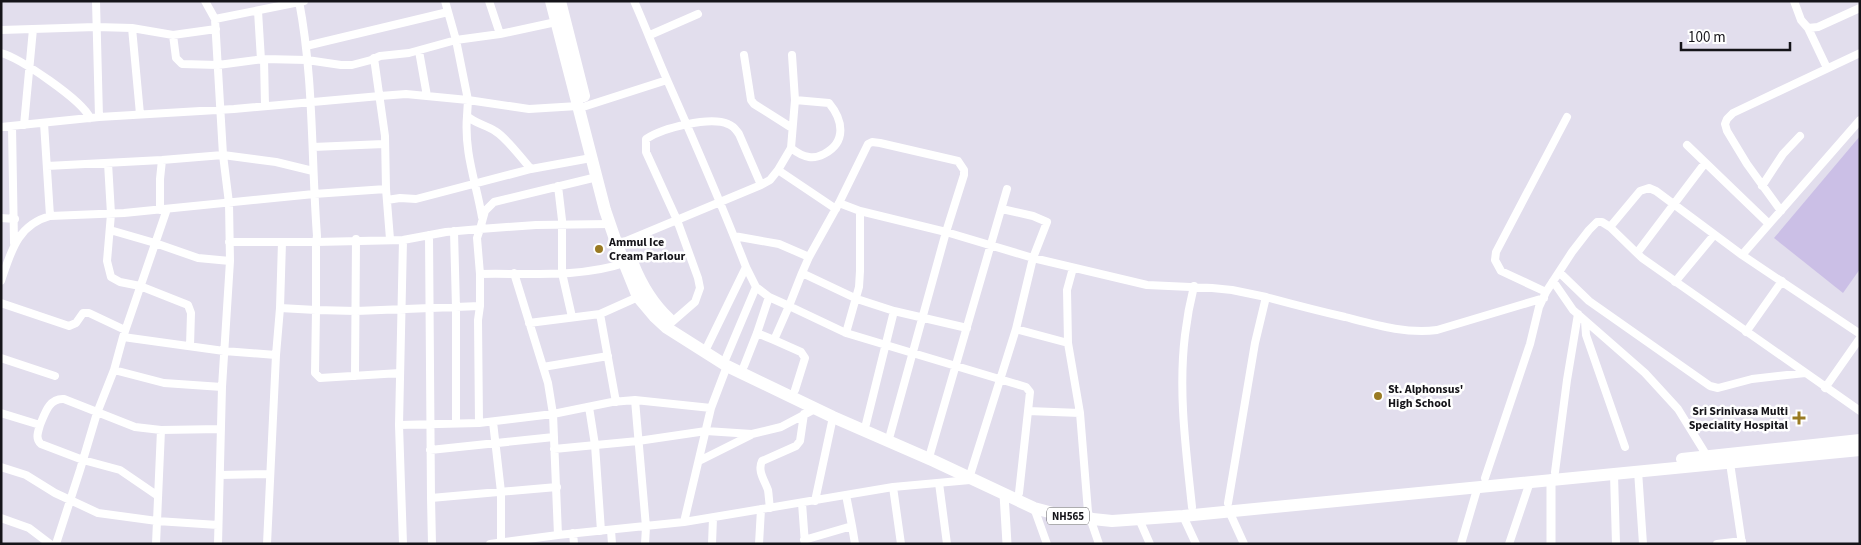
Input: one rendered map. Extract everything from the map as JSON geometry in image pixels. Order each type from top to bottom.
[{"type":"highway","name":"NH565","points":[[551,1],[624,242],[647,292],[661,312],[672,322],[727,362],[744,366],[930,454],[1034,508],[1064,516],[1188,511]]},
{"type":"highway","name":"NH565","points":[[560,1],[591,158],[610,224],[638,297],[654,316],[667,328],[809,411],[833,417],[972,476],[1060,507],[1112,521],[1139,519],[1188,511],[1553,476],[1707,456],[1860,440]]},
{"type":"highway","name":"NH565","points":[[1482,482],[1530,482],[1553,476],[1614,474],[1860,450]]},
{"type":"street","points":[[95,118],[96,1]]},
{"type":"street","points":[[205,1],[215,19],[216,29],[230,261],[222,386],[218,544]]},
{"type":"street","points":[[445,1],[456,40],[468,100],[466,134],[474,183],[483,219]]},
{"type":"street","points":[[634,1],[650,35],[667,80],[688,123],[746,267],[756,287],[769,297],[846,333],[912,351],[1028,389],[1028,411],[1019,493]]},
{"type":"street","points":[[1794,1],[1801,20],[1808,28],[1828,68]]},
{"type":"street","points":[[215,19],[301,2],[311,102],[313,147],[317,377],[324,379],[400,373]]},
{"type":"street","points":[[492,3],[500,34]]},
{"type":"street","points":[[1808,28],[1818,27],[1860,8]]},
{"type":"street","points":[[258,11],[265,106]]},
{"type":"street","points":[[306,46],[448,12]]},
{"type":"street","points":[[650,35],[698,14]]},
{"type":"street","points":[[173,35],[176,58],[182,64],[218,65],[263,59],[307,60],[341,66],[352,65],[380,56],[420,51],[456,40],[500,34],[556,22]]},
{"type":"street","points":[[1,30],[96,27],[132,28],[173,35],[216,29]]},
{"type":"street","points":[[132,28],[140,114]]},
{"type":"street","points":[[24,125],[33,29]]},
{"type":"street","points":[[420,51],[427,96]]},
{"type":"street","points":[[1,53],[30,68],[66,93],[95,118]]},
{"type":"street","points":[[1781,210],[1762,186],[1728,131],[1725,124],[1726,119],[1733,113],[1860,53]]},
{"type":"street","points":[[744,55],[751,100],[754,104],[792,128]]},
{"type":"street","points":[[624,242],[720,203],[770,180],[791,148],[795,100],[792,55]]},
{"type":"street","points":[[374,58],[385,136],[386,189],[390,240]]},
{"type":"street","points":[[1,127],[140,114],[406,94],[468,100],[529,109],[582,106],[667,80]]},
{"type":"street","points":[[791,148],[811,158],[819,156],[833,148],[840,139],[841,133],[836,116],[829,103],[795,100]]},
{"type":"street","points":[[467,116],[472,121],[495,131],[531,169]]},
{"type":"street","points":[[1544,295],[1501,270],[1495,260],[1496,252],[1567,117]]},
{"type":"street","points":[[1742,255],[1860,120]]},
{"type":"street","points":[[44,123],[50,216]]},
{"type":"street","points":[[672,322],[695,302],[700,288],[677,220],[646,152],[644,142],[649,136],[688,123],[726,123],[734,127],[739,134],[761,185]]},
{"type":"street","points":[[1,281],[14,243],[12,126]]},
{"type":"street","points":[[1762,186],[1783,154],[1800,136]]},
{"type":"street","points":[[774,340],[809,256],[868,144],[872,142],[958,161],[964,170],[964,175],[912,351],[890,435]]},
{"type":"street","points":[[313,147],[384,144]]},
{"type":"street","points":[[1687,145],[1769,224]]},
{"type":"street","points":[[47,166],[162,160],[223,154],[276,162],[314,171]]},
{"type":"street","points":[[387,200],[400,198],[416,199],[531,169],[591,158]]},
{"type":"street","points":[[56,544],[97,412],[114,370],[124,333],[155,243],[164,210],[160,179],[162,160]]},
{"type":"street","points":[[108,163],[111,214],[107,261],[111,277],[120,282],[140,286],[188,305],[191,313],[190,346]]},
{"type":"street","points":[[1637,253],[1705,163]]},
{"type":"street","points":[[778,170],[837,206],[946,232],[1033,258],[1147,284],[1232,290],[1409,332],[1437,330],[1544,295]]},
{"type":"street","points":[[479,423],[478,320],[480,274],[476,238],[485,210],[494,202],[597,177]]},
{"type":"street","points":[[558,186],[562,225],[562,273],[572,317]]},
{"type":"street","points":[[14,243],[31,225],[40,219],[50,216],[164,210],[314,194],[386,189]]},
{"type":"street","points":[[930,454],[1007,189]]},
{"type":"street","points":[[1610,228],[1640,191],[1645,189],[1656,191],[1742,255],[1860,336],[1826,388]]},
{"type":"street","points":[[490,544],[558,534],[646,527],[713,518],[892,487],[939,483],[972,476],[1016,329],[1033,258],[1047,222],[1033,216],[1002,208]]},
{"type":"street","points":[[846,333],[857,299],[860,270],[860,211]]},
{"type":"street","points":[[1,218],[15,219]]},
{"type":"street","points":[[1461,544],[1530,344],[1539,307],[1544,295],[1597,222],[1602,222],[1610,228],[1637,253],[1675,282],[1860,411]]},
{"type":"street","points":[[229,242],[403,240],[480,229],[536,225],[610,224]]},
{"type":"street","points":[[110,230],[198,258],[230,261]]},
{"type":"street","points":[[454,232],[456,423]]},
{"type":"street","points":[[429,235],[432,544]]},
{"type":"street","points":[[1675,282],[1714,235]]},
{"type":"street","points":[[734,236],[779,244],[809,256]]},
{"type":"street","points":[[355,376],[356,240]]},
{"type":"street","points":[[403,240],[398,425],[403,544]]},
{"type":"street","points":[[268,544],[282,242]]},
{"type":"street","points":[[480,274],[562,273],[603,270],[624,263]]},
{"type":"street","points":[[707,347],[746,267]]},
{"type":"street","points":[[1074,268],[1067,290],[1068,343],[1080,413],[1089,516],[1099,544]]},
{"type":"street","points":[[1559,272],[1588,301],[1710,386],[1718,388],[1752,379],[1806,373]]},
{"type":"street","points":[[802,273],[857,299],[894,311],[967,328]]},
{"type":"street","points":[[514,274],[548,384],[553,414],[558,534]]},
{"type":"street","points":[[1553,281],[1573,310],[1644,373],[1678,409],[1707,456]]},
{"type":"street","points":[[1746,332],[1782,281]]},
{"type":"street","points":[[1194,286],[1187,321],[1183,362],[1183,410],[1188,511],[1196,544]]},
{"type":"street","points":[[684,522],[711,408],[756,287]]},
{"type":"street","points":[[529,323],[600,314],[638,297]]},
{"type":"street","points":[[744,366],[769,297]]},
{"type":"street","points":[[1244,544],[1228,507],[1255,343],[1266,297]]},
{"type":"street","points":[[1,302],[69,326],[76,323],[83,313],[89,313],[124,333],[224,351],[276,355]]},
{"type":"street","points":[[280,308],[356,311],[480,306]]},
{"type":"street","points":[[866,424],[894,311]]},
{"type":"street","points":[[600,314],[616,402]]},
{"type":"street","points":[[1551,544],[1553,476],[1578,314]]},
{"type":"street","points":[[1585,321],[1586,335],[1625,447]]},
{"type":"street","points":[[1016,329],[1068,343]]},
{"type":"street","points":[[757,333],[802,352],[805,358],[795,390]]},
{"type":"street","points":[[543,367],[608,356]]},
{"type":"street","points":[[1,358],[55,376]]},
{"type":"street","points":[[114,370],[164,383],[222,386]]},
{"type":"street","points":[[158,496],[120,470],[83,460],[41,444],[37,440],[37,436],[40,425],[51,403],[57,399],[64,399],[135,428],[162,430],[221,429]]},
{"type":"street","points":[[398,425],[493,422],[635,400],[711,408]]},
{"type":"street","points":[[635,400],[646,527],[645,544]]},
{"type":"street","points":[[589,407],[595,445],[601,531]]},
{"type":"street","points":[[699,461],[752,434],[781,427],[809,411]]},
{"type":"street","points":[[770,508],[760,465],[762,462],[796,446],[800,441],[809,411]]},
{"type":"street","points":[[1028,411],[1080,413]]},
{"type":"street","points":[[1,413],[40,425]]},
{"type":"street","points":[[815,501],[833,417]]},
{"type":"street","points":[[493,422],[501,492],[501,543]]},
{"type":"street","points":[[156,544],[162,430]]},
{"type":"street","points":[[554,449],[706,432],[752,434]]},
{"type":"street","points":[[430,450],[554,437]]},
{"type":"street","points":[[1717,544],[1742,542],[1730,463]]},
{"type":"street","points":[[1,467],[26,475],[70,500],[98,513],[157,521],[218,525]]},
{"type":"street","points":[[1638,471],[1643,544]]},
{"type":"street","points":[[220,475],[270,474]]},
{"type":"street","points":[[1614,474],[1616,544]]},
{"type":"street","points":[[1509,544],[1530,482]]},
{"type":"street","points":[[939,483],[947,544]]},
{"type":"street","points":[[431,498],[557,487]]},
{"type":"street","points":[[892,487],[901,544]]},
{"type":"street","points":[[1004,494],[1007,544]]},
{"type":"street","points":[[846,495],[855,544]]},
{"type":"street","points":[[802,503],[804,542],[852,526]]},
{"type":"street","points":[[1034,508],[1047,544]]},
{"type":"street","points":[[759,544],[761,509]]},
{"type":"street","points":[[1,518],[29,528],[50,544]]},
{"type":"street","points":[[712,544],[713,518]]},
{"type":"street","points":[[1139,519],[1150,544]]},
{"type":"street","points":[[611,530],[612,544]]},
{"type":"street","points":[[573,533],[574,544]]},
{"type":"shaded area","points":[[1860,136],[1860,269],[1843,293],[1774,238]]},
{"type":"place","name":"Ammul Ice Cream Parlour","points":[[599,249]]},
{"type":"place","name":"St. Alphonsus' High School","points":[[1378,396]]},
{"type":"place","name":"Sri Srinivasa Multi Speciality Hospital","points":[[1799,418]]}]
